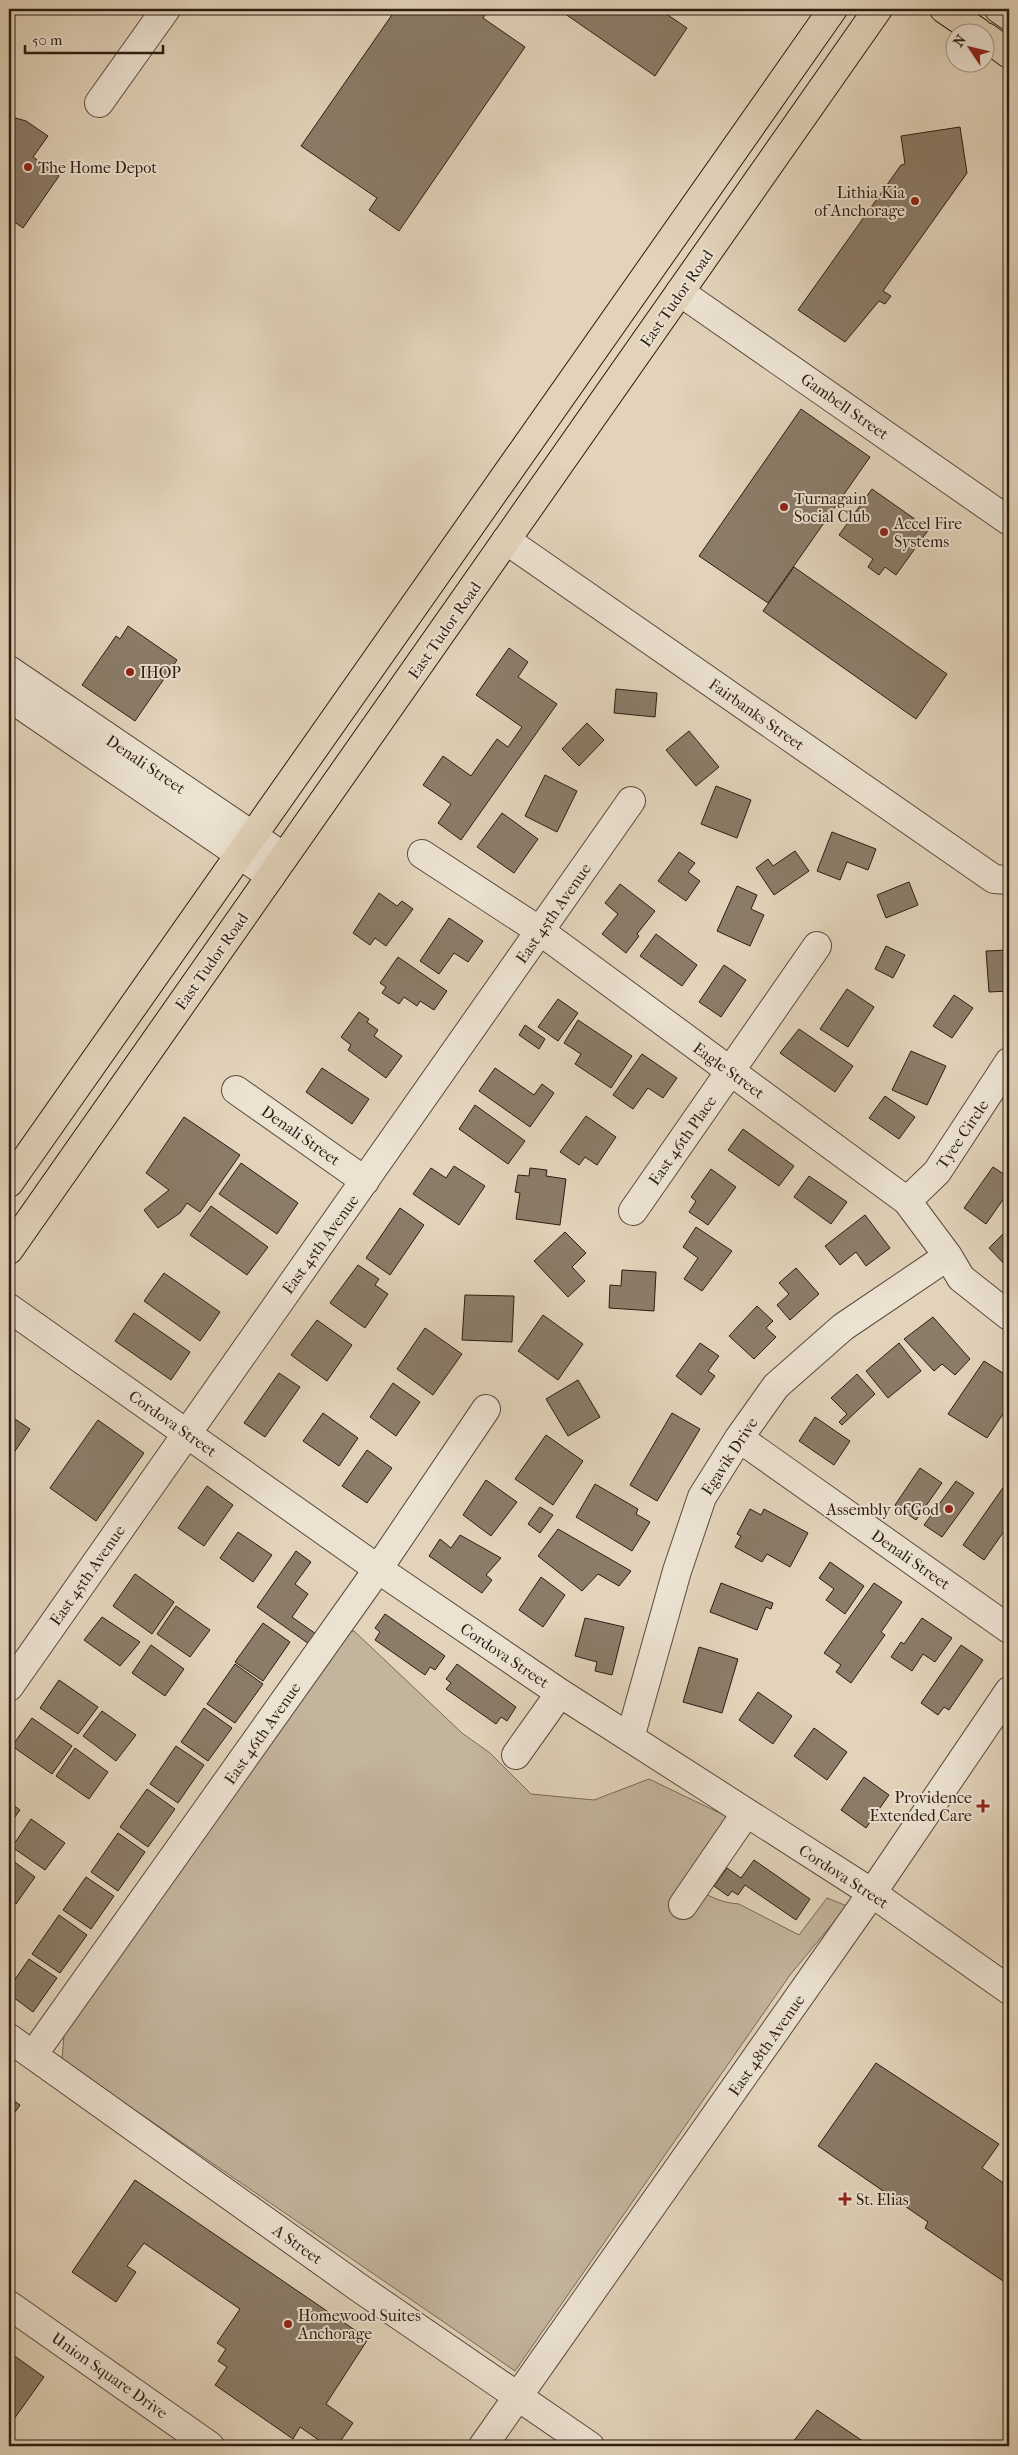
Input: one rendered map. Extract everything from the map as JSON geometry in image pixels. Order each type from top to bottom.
[{"type":"main road","points":[[9,1183],[833,9]]},
{"type":"main road","name":"East Tudor Road","points":[[9,1250],[878,9]]},
{"type":"main road","points":[[944,9],[963,22]]},
{"type":"main road","points":[[999,9],[1009,16]]},
{"type":"main road","points":[[996,45],[1009,54]]},
{"type":"street","points":[[99,103],[166,9]]},
{"type":"street","name":"Gambell Street","points":[[680,292],[1009,521]]},
{"type":"street","name":"Fairbanks Street","points":[[506,540],[994,880],[1009,880]]},
{"type":"street","name":"Denali Street","points":[[9,670],[278,867]]},
{"type":"street","name":"Denali Street","points":[[9,697],[246,845]]},
{"type":"street","name":"East 45th Avenue","points":[[9,1687],[186,1432],[365,1181],[631,801]]},
{"type":"street","name":"Eagle Street","points":[[422,854],[540,932],[907,1201],[948,1256],[961,1278],[1009,1316]]},
{"type":"street","name":"East 46th Place","points":[[633,1211],[817,946]]},
{"type":"street","name":"Tyee Circle","points":[[907,1201],[937,1172],[1009,1062]]},
{"type":"street","name":"Denali Street","points":[[236,1090],[365,1181]]},
{"type":"street","name":"Egavik Drive","points":[[630,1738],[677,1571],[702,1496],[739,1438],[776,1386],[842,1327],[948,1256]]},
{"type":"street","name":"Cordova Street","points":[[9,1308],[378,1569],[560,1693],[872,1893],[1009,1990]]},
{"type":"street","name":"East 46th Avenue","points":[[33,2055],[378,1569],[486,1409]]},
{"type":"street","name":"Denali Street","points":[[739,1438],[1009,1629]]},
{"type":"street","name":"East 48th Avenue","points":[[483,2446],[872,1893],[1009,1691]]},
{"type":"street","points":[[516,1755],[560,1693]]},
{"type":"street","points":[[683,1905],[746,1813]]},
{"type":"street","name":"A Street","points":[[9,2038],[358,2287],[590,2446]]},
{"type":"street","name":"Union Square Drive","points":[[9,2305],[210,2446]]},
{"type":"shaded area","points":[[345,1631],[354,1631],[462,1733],[490,1753],[531,1794],[594,1800],[649,1779],[728,1817],[686,1883],[711,1897],[739,1904],[799,1935],[827,1898],[847,1906],[790,1975],[515,2371],[62,2060],[64,2035]]},
{"type":"building","points":[[396,9],[489,9],[483,18],[525,47],[399,231],[369,210],[377,198],[301,146]]},
{"type":"building","points":[[558,9],[659,9],[687,28],[655,76]]},
{"type":"building","name":"The Home Depot","points":[[9,116],[26,121],[48,136],[33,157],[59,176],[23,228],[9,218]]},
{"type":"building","name":"Lithia Kia of Anchorage","points":[[960,127],[967,173],[883,291],[891,296],[885,304],[879,301],[845,342],[798,310],[901,165],[905,164],[901,136]]},
{"type":"building","name":"Turnagain Social Club","points":[[801,409],[870,457],[768,603],[699,556]]},
{"type":"building","name":"Accel Fire Systems","points":[[872,489],[929,529],[896,575],[885,567],[879,575],[868,567],[873,559],[839,535]]},
{"type":"building","points":[[794,567],[947,674],[916,719],[763,611]]},
{"type":"building","name":"IHOP","points":[[128,626],[177,660],[135,721],[82,685],[116,636],[120,639]]},
{"type":"building","points":[[509,648],[528,662],[518,677],[557,704],[461,840],[438,823],[451,804],[423,785],[443,756],[471,776],[497,739],[508,747],[522,727],[476,695]]},
{"type":"building","points":[[616,689],[657,693],[655,717],[614,713]]},
{"type":"building","points":[[587,723],[604,740],[579,766],[562,749]]},
{"type":"building","points":[[689,731],[719,767],[696,786],[666,750]]},
{"type":"building","points":[[545,775],[577,791],[557,832],[525,816]]},
{"type":"building","points":[[716,786],[751,800],[737,838],[701,824]]},
{"type":"building","points":[[502,813],[538,839],[514,873],[477,847]]},
{"type":"building","points":[[832,832],[876,849],[868,870],[847,862],[840,880],[817,871]]},
{"type":"building","points":[[795,851],[809,871],[774,895],[756,868],[768,859],[773,866]]},
{"type":"building","points":[[679,852],[695,863],[688,872],[700,881],[686,901],[658,881]]},
{"type":"building","points":[[909,882],[918,905],[886,918],[877,895]]},
{"type":"building","points":[[620,884],[655,911],[637,934],[639,936],[626,953],[602,934],[618,914],[605,903]]},
{"type":"building","points":[[737,886],[757,895],[751,909],[764,915],[750,946],[717,931]]},
{"type":"building","points":[[379,893],[397,906],[402,901],[413,909],[386,946],[375,938],[370,945],[353,933]]},
{"type":"building","points":[[449,918],[483,941],[468,962],[454,953],[439,974],[420,961]]},
{"type":"building","points":[[656,934],[697,965],[682,986],[640,956]]},
{"type":"building","points":[[886,946],[905,955],[893,978],[875,969]]},
{"type":"building","points":[[1009,950],[1009,991],[989,992],[986,951]]},
{"type":"building","points":[[398,957],[447,991],[434,1010],[420,1001],[417,1006],[404,997],[399,1004],[382,993],[386,987],[380,983]]},
{"type":"building","points":[[724,965],[746,980],[721,1017],[699,1002]]},
{"type":"building","points":[[847,989],[874,1007],[848,1047],[820,1029]]},
{"type":"building","points":[[954,995],[973,1008],[952,1038],[933,1026]]},
{"type":"building","points":[[558,999],[578,1013],[558,1041],[538,1027]]},
{"type":"building","points":[[359,1012],[369,1019],[367,1022],[378,1030],[374,1036],[402,1056],[386,1078],[348,1050],[351,1045],[341,1037]]},
{"type":"building","points":[[578,1020],[632,1056],[611,1088],[575,1064],[581,1054],[564,1043]]},
{"type":"building","points":[[525,1025],[545,1039],[539,1049],[519,1035]]},
{"type":"building","points":[[799,1029],[853,1066],[835,1092],[780,1053]]},
{"type":"building","points":[[911,1051],[946,1066],[927,1105],[892,1090]]},
{"type":"building","points":[[642,1054],[677,1078],[663,1098],[648,1088],[633,1109],[613,1095]]},
{"type":"building","points":[[322,1068],[369,1099],[352,1124],[306,1092]]},
{"type":"building","points":[[495,1068],[534,1095],[542,1084],[554,1093],[530,1127],[479,1091]]},
{"type":"building","points":[[885,1096],[915,1117],[899,1139],[869,1118]]},
{"type":"building","points":[[475,1105],[525,1141],[508,1164],[459,1129]]},
{"type":"building","points":[[586,1116],[616,1137],[597,1165],[585,1157],[579,1165],[560,1152]]},
{"type":"building","points":[[184,1117],[240,1155],[200,1212],[187,1203],[180,1213],[158,1228],[144,1210],[169,1190],[146,1173]]},
{"type":"building","points":[[743,1129],[794,1166],[779,1186],[728,1150]]},
{"type":"building","points":[[241,1163],[298,1203],[277,1234],[219,1194]]},
{"type":"building","points":[[454,1166],[485,1186],[459,1225],[413,1194],[431,1168],[446,1178]]},
{"type":"building","points":[[993,1167],[1008,1177],[1009,1175],[1009,1191],[986,1224],[964,1208]]},
{"type":"building","points":[[530,1168],[547,1170],[546,1176],[566,1179],[560,1225],[516,1219],[520,1193],[515,1192],[518,1175],[529,1176]]},
{"type":"building","points":[[711,1169],[736,1187],[708,1225],[689,1212],[696,1201],[691,1197]]},
{"type":"building","points":[[809,1176],[847,1202],[831,1224],[794,1197]]},
{"type":"building","points":[[211,1206],[268,1247],[247,1275],[190,1235]]},
{"type":"building","points":[[400,1208],[424,1225],[390,1275],[366,1258]]},
{"type":"building","points":[[865,1215],[890,1248],[866,1266],[856,1252],[840,1265],[825,1246]]},
{"type":"building","points":[[696,1227],[732,1251],[702,1291],[684,1279],[698,1258],[683,1247]]},
{"type":"building","points":[[1009,1230],[1009,1269],[989,1248]]},
{"type":"building","points":[[565,1232],[586,1253],[572,1267],[585,1281],[568,1297],[534,1261]]},
{"type":"building","points":[[358,1265],[379,1279],[375,1285],[388,1294],[365,1328],[330,1303]]},
{"type":"building","points":[[796,1268],[819,1294],[790,1320],[777,1305],[789,1294],[779,1283]]},
{"type":"building","points":[[622,1270],[656,1272],[654,1311],[609,1308],[610,1285],[621,1286]]},
{"type":"building","points":[[164,1273],[220,1312],[200,1341],[144,1301]]},
{"type":"building","points":[[465,1295],[514,1296],[512,1342],[462,1340]]},
{"type":"building","points":[[757,1306],[773,1321],[766,1328],[776,1337],[754,1359],[729,1336]]},
{"type":"building","points":[[134,1313],[190,1352],[171,1380],[115,1341]]},
{"type":"building","points":[[543,1315],[583,1344],[558,1380],[518,1351]]},
{"type":"building","points":[[933,1317],[970,1359],[955,1375],[942,1364],[934,1371],[904,1339]]},
{"type":"building","points":[[317,1320],[352,1345],[327,1381],[291,1355]]},
{"type":"building","points":[[425,1328],[462,1354],[433,1395],[397,1369]]},
{"type":"building","points":[[700,1343],[719,1356],[708,1371],[715,1376],[701,1395],[676,1376]]},
{"type":"building","points":[[899,1343],[921,1371],[888,1398],[866,1371]]},
{"type":"building","points":[[984,1361],[1009,1377],[1009,1405],[987,1438],[948,1414]]},
{"type":"building","points":[[279,1373],[300,1387],[265,1437],[244,1423]]},
{"type":"building","points":[[857,1374],[875,1394],[842,1425],[839,1422],[847,1414],[831,1398]]},
{"type":"building","points":[[578,1380],[600,1417],[568,1436],[546,1399]]},
{"type":"building","points":[[393,1383],[420,1402],[396,1436],[370,1417]]},
{"type":"building","points":[[323,1413],[358,1438],[339,1466],[303,1441]]},
{"type":"building","points":[[672,1413],[700,1429],[657,1501],[630,1485]]},
{"type":"building","points":[[9,1415],[30,1429],[9,1460]]},
{"type":"building","points":[[815,1417],[850,1441],[834,1465],[799,1441]]},
{"type":"building","points":[[98,1420],[144,1453],[96,1521],[50,1488]]},
{"type":"building","points":[[546,1435],[583,1461],[553,1505],[515,1479]]},
{"type":"building","points":[[367,1450],[392,1468],[367,1503],[342,1486]]},
{"type":"building","points":[[920,1468],[942,1483],[916,1520],[895,1505]]},
{"type":"building","points":[[1009,1479],[1009,1524],[984,1560],[963,1545]]},
{"type":"building","points":[[486,1480],[517,1502],[491,1536],[463,1515]]},
{"type":"building","name":"Assembly of God","points":[[956,1481],[974,1493],[942,1537],[924,1525]]},
{"type":"building","points":[[595,1484],[638,1509],[636,1514],[650,1522],[632,1551],[576,1517]]},
{"type":"building","points":[[207,1486],[233,1505],[204,1546],[178,1528]]},
{"type":"building","points":[[540,1507],[553,1515],[540,1533],[528,1524]]},
{"type":"building","points":[[750,1509],[761,1515],[764,1509],[808,1533],[790,1567],[767,1554],[762,1562],[735,1547],[741,1536],[737,1534]]},
{"type":"building","points":[[558,1529],[631,1571],[619,1586],[598,1574],[582,1591],[538,1556]]},
{"type":"building","points":[[238,1532],[272,1555],[253,1582],[220,1558]]},
{"type":"building","points":[[460,1535],[501,1558],[486,1575],[492,1580],[482,1593],[429,1556],[440,1539],[451,1548]]},
{"type":"building","points":[[296,1551],[311,1562],[295,1584],[308,1594],[292,1617],[316,1634],[309,1644],[257,1607]]},
{"type":"building","points":[[830,1562],[864,1586],[845,1614],[826,1600],[834,1589],[819,1578]]},
{"type":"building","points":[[135,1574],[174,1602],[152,1634],[113,1606]]},
{"type":"building","points":[[541,1577],[565,1595],[543,1627],[519,1610]]},
{"type":"building","points":[[721,1583],[773,1603],[771,1609],[766,1607],[757,1630],[710,1612]]},
{"type":"building","points":[[874,1583],[902,1602],[881,1632],[885,1635],[851,1683],[836,1672],[841,1665],[824,1653]]},
{"type":"building","points":[[176,1606],[210,1630],[190,1657],[157,1634]]},
{"type":"building","points":[[385,1614],[445,1656],[435,1670],[430,1667],[425,1675],[375,1640],[380,1632],[375,1628]]},
{"type":"building","points":[[102,1617],[140,1642],[120,1666],[84,1640]]},
{"type":"building","points":[[585,1618],[624,1627],[612,1675],[595,1671],[597,1662],[575,1656]]},
{"type":"building","points":[[922,1618],[952,1638],[935,1662],[923,1654],[912,1671],[891,1657],[901,1642],[904,1644]]},
{"type":"building","points":[[263,1623],[290,1642],[263,1681],[235,1662]]},
{"type":"building","points":[[151,1645],[184,1669],[165,1696],[132,1673]]},
{"type":"building","points":[[961,1645],[983,1660],[949,1710],[944,1707],[938,1715],[921,1703]]},
{"type":"building","points":[[699,1647],[738,1659],[722,1713],[683,1702]]},
{"type":"building","points":[[235,1664],[263,1684],[235,1723],[207,1704]]},
{"type":"building","points":[[457,1664],[516,1707],[507,1721],[501,1717],[496,1724],[446,1689],[451,1683],[446,1679]]},
{"type":"building","points":[[59,1680],[98,1707],[78,1734],[40,1708]]},
{"type":"building","points":[[758,1692],[792,1716],[773,1744],[739,1720]]},
{"type":"building","points":[[204,1708],[232,1728],[208,1761],[181,1742]]},
{"type":"building","points":[[102,1711],[136,1735],[116,1761],[83,1736]]},
{"type":"building","points":[[32,1718],[72,1746],[52,1774],[12,1746]]},
{"type":"building","points":[[814,1728],[847,1752],[827,1780],[794,1756]]},
{"type":"building","points":[[176,1746],[204,1765],[178,1803],[150,1784]]},
{"type":"building","points":[[75,1748],[108,1772],[89,1799],[56,1776]]},
{"type":"building","points":[[864,1777],[889,1795],[866,1828],[841,1810]]},
{"type":"building","points":[[147,1789],[175,1809],[148,1847],[120,1827]]},
{"type":"building","points":[[9,1802],[20,1810],[9,1825]]},
{"type":"building","points":[[31,1819],[65,1843],[45,1870],[12,1847]]},
{"type":"building","points":[[118,1833],[145,1852],[118,1891],[91,1872]]},
{"type":"building","points":[[9,1858],[35,1877],[16,1904],[9,1899]]},
{"type":"building","points":[[754,1860],[810,1899],[796,1920],[745,1885],[738,1895],[732,1891],[728,1896],[714,1886],[727,1868],[741,1878]]},
{"type":"building","points":[[86,1877],[114,1896],[91,1929],[63,1910]]},
{"type":"building","points":[[59,1915],[87,1935],[60,1973],[32,1954]]},
{"type":"building","points":[[29,1959],[57,1978],[33,2012],[9,1994],[9,1988]]},
{"type":"building","name":"St. Elias","points":[[876,2063],[999,2144],[982,2168],[1009,2187],[1009,2285],[925,2228],[928,2222],[818,2146]]},
{"type":"building","points":[[9,2090],[15,2094],[13,2100],[20,2105],[9,2121]]},
{"type":"building","name":"Homewood Suites Anchorage","points":[[135,2180],[368,2339],[326,2404],[353,2423],[337,2446],[326,2440],[323,2443],[300,2427],[293,2439],[215,2385],[227,2367],[218,2361],[226,2349],[217,2343],[240,2309],[144,2243],[127,2266],[136,2272],[116,2302],[72,2272]]},
{"type":"building","points":[[9,2352],[44,2377],[9,2426]]},
{"type":"building","points":[[817,2410],[870,2446],[790,2446]]},
{"type":"place","name":"The Home Depot","points":[[28,167]]},
{"type":"place","name":"Lithia Kia of Anchorage","points":[[915,201]]},
{"type":"place","name":"Turnagain Social Club","points":[[784,507]]},
{"type":"place","name":"Accel Fire Systems","points":[[884,532]]},
{"type":"place","name":"IHOP","points":[[130,672]]},
{"type":"place","name":"Assembly of God","points":[[949,1509]]},
{"type":"place","name":"Providence Extended Care","points":[[983,1806]]},
{"type":"place","name":"St. Elias","points":[[845,2199]]},
{"type":"place","name":"Homewood Suites Anchorage","points":[[288,2324]]}]
